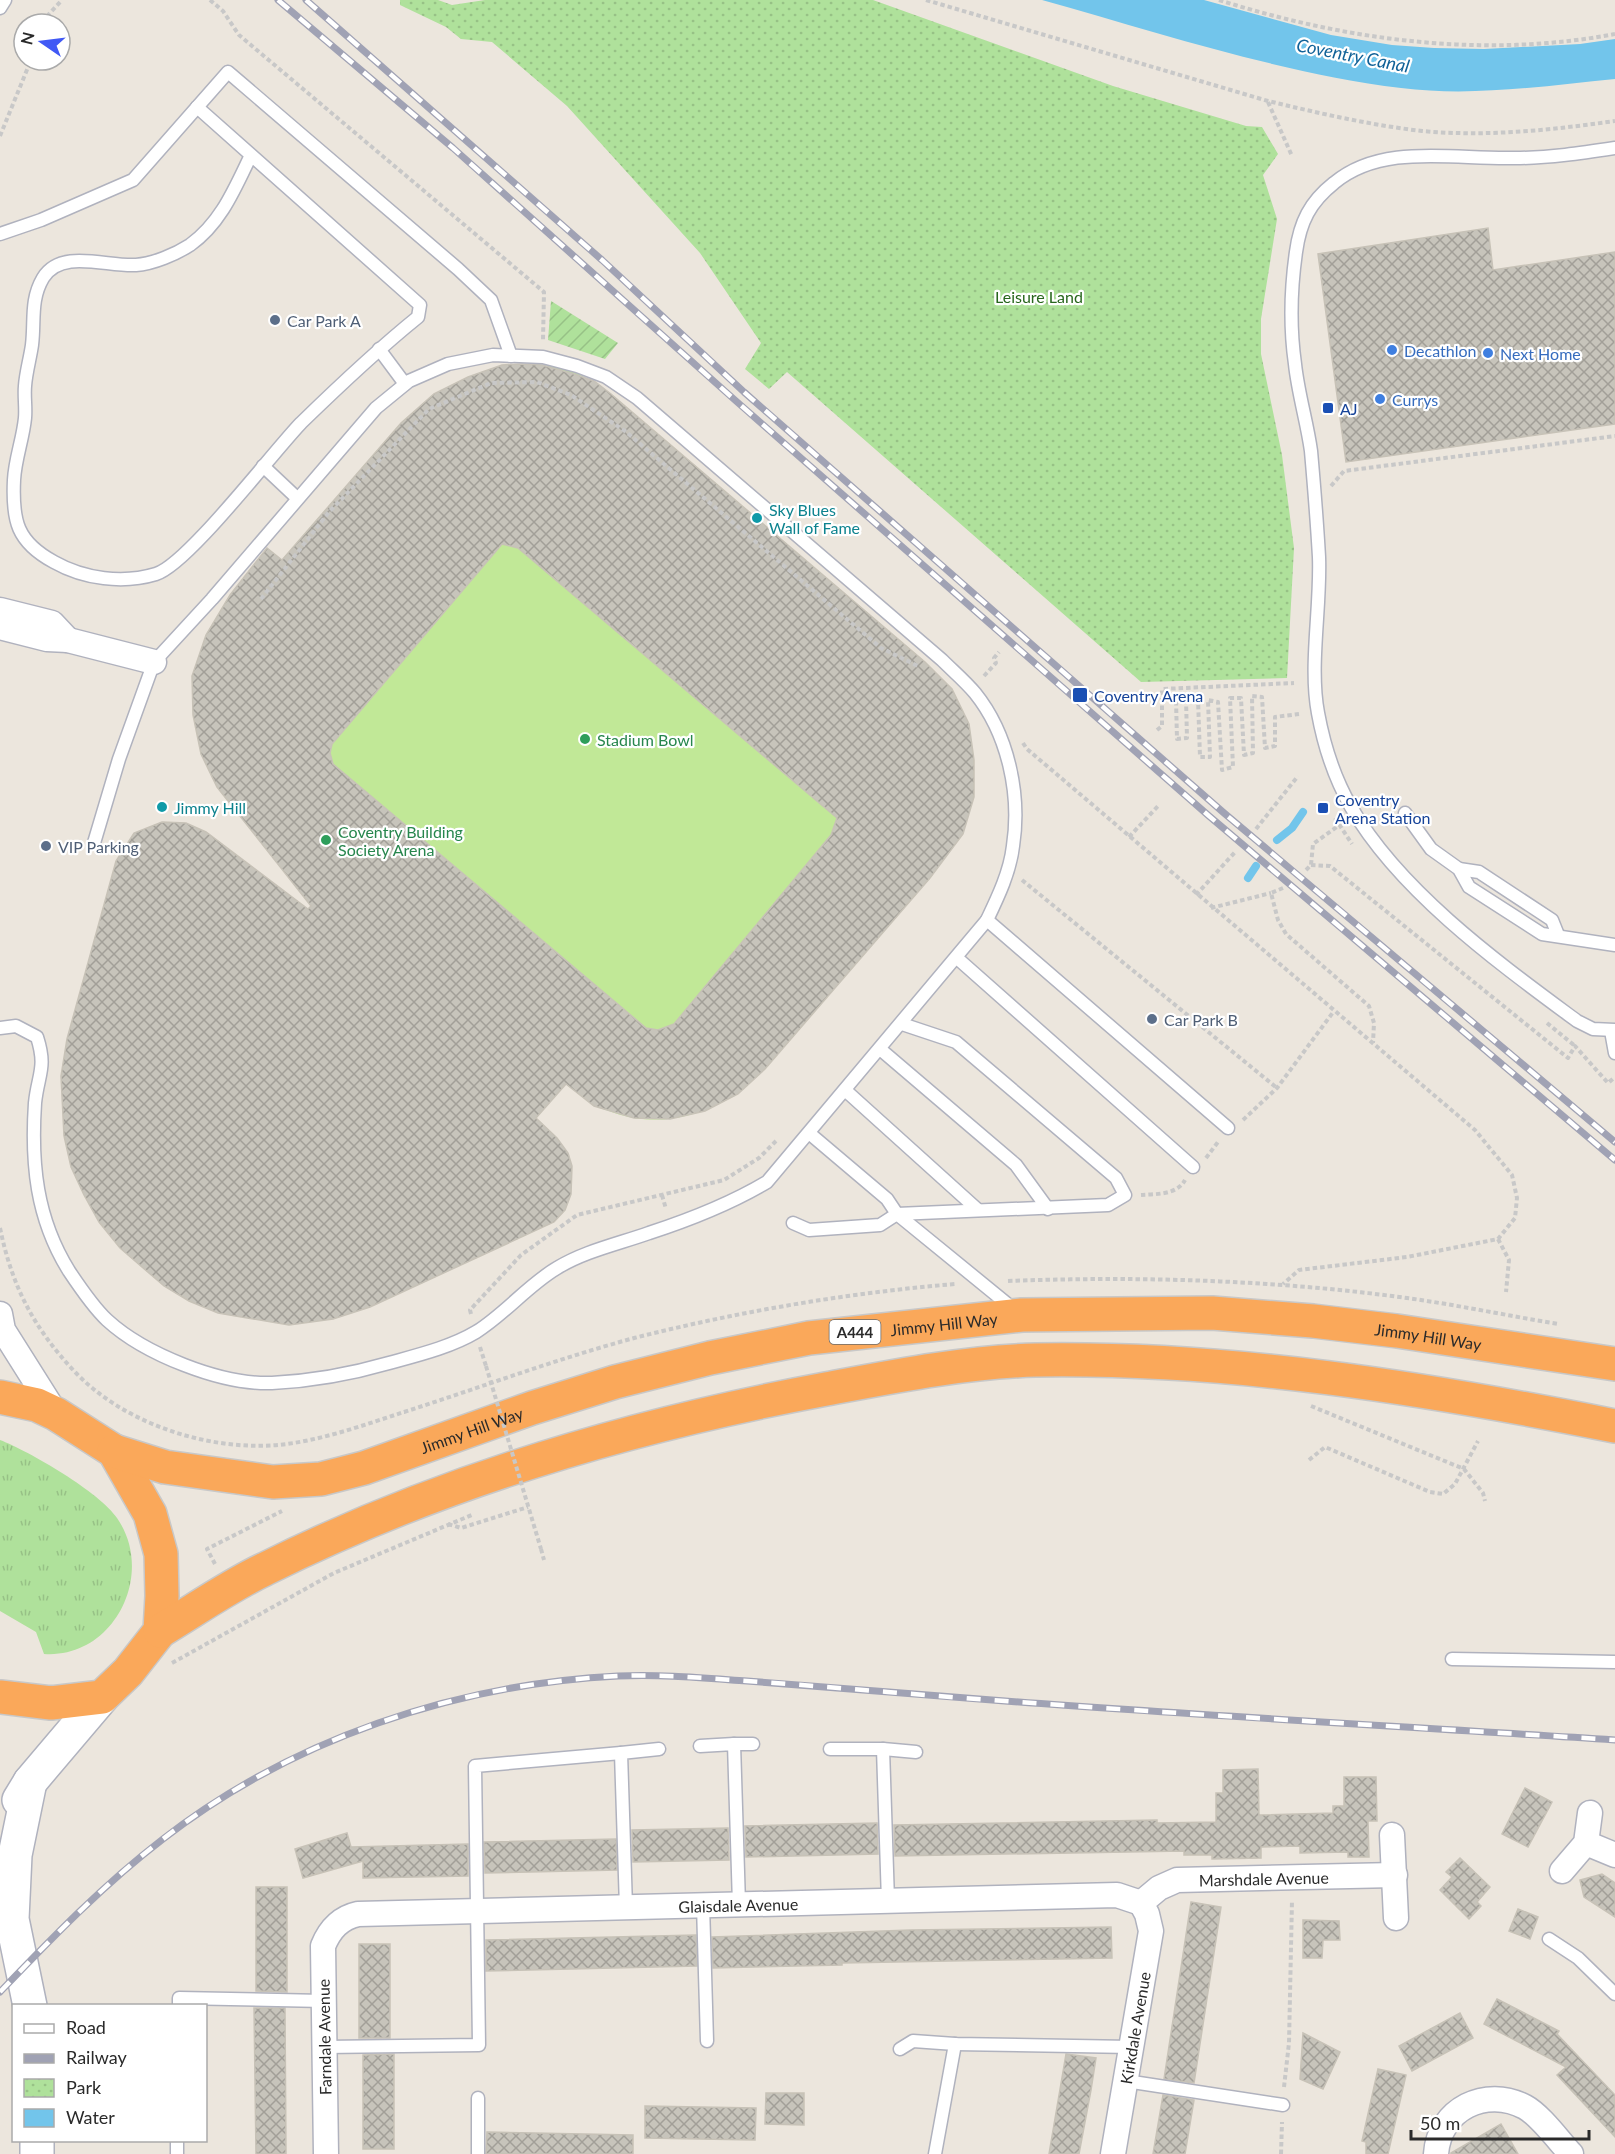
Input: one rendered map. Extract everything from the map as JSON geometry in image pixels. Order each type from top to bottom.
[{"type":"highway","name":"Jimmy Hill Way","points":[[114,1451],[165,1467],[273,1482],[321,1479],[364,1468],[531,1408],[615,1382],[710,1358],[820,1337],[1022,1315],[1212,1313],[1313,1321],[1397,1331],[1615,1364]]},
{"type":"highway","points":[[0,1697],[51,1703],[102,1697],[128,1672],[160,1630],[263,1569],[302,1551],[425,1499],[536,1460],[657,1425],[792,1395],[987,1363],[1035,1360],[1171,1361],[1259,1370],[1501,1403],[1615,1426]]},
{"type":"highway","points":[[0,1397],[37,1406],[56,1414],[114,1451],[150,1514],[161,1554],[160,1630]]},
{"type":"street","points":[[0,610],[52,623],[68,640]]},
{"type":"street","points":[[0,627],[47,639],[68,640],[154,662]]},
{"type":"street","points":[[0,1314],[3,1330],[56,1414]]},
{"type":"street","points":[[0,1831],[30,1782],[102,1697]]},
{"type":"street","points":[[30,1782],[6,1910],[30,2004]]},
{"type":"street","points":[[1562,1871],[1586,1843],[1590,1814]]},
{"type":"street","points":[[1392,1835],[1396,1918]]},
{"type":"street","points":[[1586,1843],[1615,1856]]},
{"type":"street","name":"Marshdale Avenue","points":[[1141,1903],[1159,1888],[1177,1880],[1395,1875]]},
{"type":"street","name":"Glaisdale Avenue","points":[[336,1924],[346,1917],[358,1914],[888,1900],[1117,1895],[1141,1903]]},
{"type":"street","name":"Kirkdale Avenue","points":[[1113,2154],[1151,1932],[1147,1914],[1141,1903]]},
{"type":"street","name":"Farndale Avenue","points":[[326,2154],[323,1946],[328,1934],[336,1924]]},
{"type":"street","points":[[1436,2154],[1443,2128],[1458,2112],[1480,2099],[1494,2097],[1527,2108],[1571,2154]]},
{"type":"lane","points":[[0,8],[4,0]]},
{"type":"lane","points":[[0,234],[41,220],[132,180],[228,72],[458,269],[491,300],[511,356]]},
{"type":"lane","points":[[197,107],[420,305],[418,317],[379,349],[300,425],[186,551],[158,574],[110,580],[64,568],[32,551],[15,521],[15,474],[25,419],[25,386],[32,343],[33,300],[42,280],[49,270],[75,260],[107,265],[148,264],[187,247],[224,210],[251,155]]},
{"type":"lane","points":[[1615,148],[1518,158],[1389,158],[1363,165],[1337,180],[1311,206],[1300,230],[1293,280],[1294,363],[1310,449],[1319,556],[1316,675],[1318,711],[1334,771],[1350,806],[1372,839],[1414,886],[1482,948],[1577,1022],[1593,1029],[1613,1030],[1615,1053]]},
{"type":"lane","points":[[379,349],[405,384]]},
{"type":"lane","points":[[0,1028],[16,1026],[37,1037],[44,1058],[36,1099],[32,1153],[40,1210],[69,1270],[107,1319],[158,1354],[222,1376],[270,1383],[373,1368],[425,1353],[475,1332],[557,1268],[597,1250],[744,1196],[766,1182],[902,1024],[987,920],[1003,887],[1008,868],[1013,847],[1016,809],[999,730],[975,694],[942,660],[637,398],[606,377],[577,366],[543,357],[493,355],[448,364],[405,384],[376,408],[212,599],[154,662],[119,759],[94,843]]},
{"type":"lane","points":[[263,466],[297,498]]},
{"type":"lane","points":[[1405,813],[1431,849],[1459,869],[1469,886],[1542,934],[1615,945]]},
{"type":"lane","points":[[1459,869],[1479,872],[1552,920],[1558,935]]},
{"type":"lane","points":[[987,920],[1228,1128]]},
{"type":"lane","points":[[957,958],[1193,1167]]},
{"type":"lane","points":[[793,1223],[809,1230],[880,1225],[897,1214],[1108,1205],[1125,1195],[1116,1178],[956,1042],[902,1024]]},
{"type":"lane","points":[[880,1049],[1016,1165],[1048,1209]]},
{"type":"lane","points":[[845,1090],[978,1210]]},
{"type":"lane","points":[[809,1133],[887,1200],[897,1214],[1022,1315]]},
{"type":"lane","points":[[1452,1659],[1615,1662]]},
{"type":"lane","points":[[734,1744],[739,1904]]},
{"type":"lane","points":[[700,1746],[753,1744]]},
{"type":"lane","points":[[325,2047],[479,2045],[475,1766],[659,1749]]},
{"type":"lane","points":[[830,1749],[883,1749],[916,1752]]},
{"type":"lane","points":[[883,1749],[888,1900]]},
{"type":"lane","points":[[621,1753],[626,1907]]},
{"type":"lane","points":[[703,1905],[707,2041]]},
{"type":"lane","points":[[1549,1939],[1578,1958],[1615,1994]]},
{"type":"lane","points":[[179,2004],[179,1998],[324,2001]]},
{"type":"lane","points":[[900,2049],[913,2041],[955,2044],[1132,2047]]},
{"type":"lane","points":[[935,2154],[955,2044]]},
{"type":"lane","points":[[1126,2081],[1283,2105]]},
{"type":"lane","points":[[478,2098],[478,2154]]},
{"type":"path","points":[[51,12],[62,0]]},
{"type":"path","points":[[210,0],[223,11],[239,35],[544,292],[543,357],[537,382]]},
{"type":"path","points":[[926,0],[1268,101],[1323,114],[1423,131],[1536,132],[1615,121]]},
{"type":"path","points":[[1219,0],[1280,19],[1385,39],[1483,45],[1546,42],[1615,34]]},
{"type":"path","points":[[0,136],[26,72]]},
{"type":"path","points":[[1268,101],[1292,156]]},
{"type":"path","points":[[261,599],[329,512],[429,409],[491,383],[537,382],[571,394],[625,431],[882,648],[932,673],[942,660]]},
{"type":"path","points":[[1327,491],[1344,471],[1615,436]]},
{"type":"path","points":[[984,676],[996,663],[994,658],[999,652]]},
{"type":"path","points":[[977,670],[990,686]]},
{"type":"path","points":[[1157,730],[1162,726],[1162,689],[1294,683]]},
{"type":"path","points":[[1162,700],[1176,700],[1177,739],[1187,738],[1186,699],[1198,699],[1200,757],[1210,757],[1208,700],[1218,702],[1222,770],[1233,767],[1230,698],[1242,698],[1244,755],[1253,753],[1252,696],[1262,697],[1265,748],[1275,746],[1275,717],[1299,714]]},
{"type":"path","points":[[1019,736],[1027,750],[1475,1130],[1512,1175],[1517,1198],[1515,1218],[1498,1239],[1407,1257],[1299,1270],[1283,1285]]},
{"type":"path","points":[[1256,829],[1298,776]]},
{"type":"path","points":[[1129,837],[1158,806]]},
{"type":"path","points":[[1306,870],[1311,865],[1313,844],[1338,826]]},
{"type":"path","points":[[1196,895],[1236,851]]},
{"type":"path","points":[[1311,865],[1330,866],[1568,1058],[1575,1046],[1608,1083],[1615,1077]]},
{"type":"path","points":[[1008,868],[1277,1088]]},
{"type":"path","points":[[1211,908],[1283,888]]},
{"type":"path","points":[[1271,893],[1278,920],[1286,934],[1369,1006],[1374,1023],[1373,1044]]},
{"type":"path","points":[[475,1332],[470,1310],[521,1255],[577,1215],[724,1180],[759,1158],[782,1134]]},
{"type":"path","points":[[0,1228],[8,1266],[26,1307],[58,1354],[85,1383],[116,1407],[171,1431],[226,1443],[278,1445]]},
{"type":"path","points":[[1498,1239],[1509,1260],[1506,1292]]},
{"type":"path","points":[[486,1366],[544,1560]]},
{"type":"path","points":[[1301,1401],[1464,1469],[1483,1492],[1485,1501]]},
{"type":"path","points":[[1309,1460],[1325,1447],[1430,1492],[1443,1494],[1455,1484],[1478,1441]]},
{"type":"path","points":[[515,1499],[536,1491]]},
{"type":"path","points":[[448,1524],[461,1528],[528,1507]]},
{"type":"path","points":[[242,1622],[334,1573],[483,1510]]},
{"type":"path","points":[[207,1549],[282,1511]]},
{"type":"path","points":[[1281,2154],[1289,2043],[1293,1876]]},
{"type":"green space","name":"Leisure Land","points":[[400,0],[438,0],[452,5],[485,0],[873,0],[1113,86],[1246,126],[1262,127],[1278,154],[1263,175],[1277,219],[1261,319],[1261,354],[1282,455],[1294,548],[1287,678],[1141,682],[787,372],[769,389],[745,369],[761,343],[700,253],[567,106],[492,42],[461,39],[446,27],[400,5]]},
{"type":"green space","points":[[551,301],[618,343],[605,359],[548,340]]},
{"type":"green space","name":"Stadium Bowl","points":[[530,364],[573,372],[611,394],[925,662],[952,689],[969,724],[974,760],[974,797],[930,878],[765,1069],[721,1102],[689,1115],[654,1120],[634,1118],[594,1106],[244,821],[217,787],[201,754],[193,715],[192,677],[206,635],[230,595],[267,548],[262,597],[282,560],[401,423],[434,394],[468,377],[502,365]]},
{"type":"green space","points":[[0,1440],[46,1463],[81,1485],[109,1508],[128,1540],[132,1564],[129,1587],[121,1609],[108,1628],[90,1643],[69,1652],[44,1654],[36,1632],[0,1611]]},
{"type":"water","name":"Coventry Canal","points":[[1042,0],[1204,0],[1331,35],[1392,45],[1434,48],[1484,49],[1580,44],[1615,39],[1615,79],[1481,91],[1401,88],[1310,73],[1265,62]]},
{"type":"building","points":[[1488,228],[1493,270],[1615,252],[1615,424],[1346,462],[1318,254]]},
{"type":"building","name":"Coventry Building Society Arena","points":[[502,365],[542,365],[594,381],[925,662],[952,689],[969,724],[974,760],[974,797],[963,834],[930,878],[765,1069],[738,1094],[705,1111],[670,1119],[634,1118],[594,1106],[566,1084],[536,1118],[557,1138],[568,1153],[572,1166],[571,1194],[565,1210],[554,1222],[370,1307],[333,1319],[289,1325],[218,1313],[189,1301],[164,1286],[120,1248],[99,1222],[84,1195],[71,1167],[64,1136],[61,1076],[67,1039],[116,861],[134,833],[162,822],[186,823],[206,832],[308,909],[311,906],[217,787],[201,754],[193,715],[192,676],[206,635],[230,595],[267,548],[282,560],[401,423],[434,394],[468,377]],"holes":[[[502,544],[518,548],[837,818],[831,835],[674,1024],[658,1030],[646,1028],[333,764],[330,753],[332,744]]]},
{"type":"building","points":[[1258,1769],[1259,1815],[1333,1813],[1333,1806],[1344,1806],[1344,1777],[1376,1777],[1377,1821],[1368,1821],[1369,1857],[1348,1857],[1348,1852],[1300,1853],[1300,1846],[1261,1847],[1261,1858],[1212,1859],[1212,1855],[1184,1855],[1184,1851],[895,1856],[894,1825],[1157,1820],[1157,1823],[1216,1822],[1216,1793],[1223,1793],[1223,1770]]},
{"type":"building","points":[[1525,1788],[1552,1802],[1528,1847],[1502,1834]]},
{"type":"building","points":[[877,1823],[878,1854],[746,1857],[745,1826]]},
{"type":"building","points":[[728,1828],[729,1860],[633,1862],[632,1830]]},
{"type":"building","points":[[347,1833],[351,1847],[468,1844],[468,1876],[363,1878],[363,1861],[303,1878],[295,1849]]},
{"type":"building","points":[[616,1839],[617,1870],[485,1873],[484,1842]]},
{"type":"building","points":[[1460,1858],[1490,1887],[1477,1902],[1481,1906],[1469,1919],[1440,1890],[1452,1877],[1446,1872]]},
{"type":"building","points":[[1602,1874],[1615,1883],[1615,1917],[1584,1897],[1580,1880]]},
{"type":"building","points":[[256,1887],[287,1887],[287,1992],[256,1991]]},
{"type":"building","points":[[1191,1902],[1221,1907],[1194,2083],[1164,2079]]},
{"type":"building","points":[[1518,1909],[1538,1917],[1530,1939],[1509,1931]]},
{"type":"building","points":[[1303,1920],[1339,1921],[1340,1940],[1323,1940],[1322,1958],[1303,1958]]},
{"type":"building","points":[[1111,1927],[1112,1958],[713,1968],[712,1937],[911,1930]]},
{"type":"building","points":[[696,1935],[697,1966],[486,1971],[486,1940]]},
{"type":"building","points":[[359,1944],[390,1944],[390,2038],[359,2038]]},
{"type":"building","points":[[1497,1999],[1559,2031],[1557,2034],[1615,2095],[1615,2137],[1557,2075],[1566,2067],[1484,2024]]},
{"type":"building","points":[[254,2008],[285,2008],[286,2154],[256,2154]]},
{"type":"building","points":[[1460,2013],[1473,2038],[1412,2071],[1399,2046]]},
{"type":"building","points":[[1303,2033],[1340,2052],[1323,2089],[1300,2079]]},
{"type":"building","points":[[394,2054],[394,2149],[363,2149],[363,2055]]},
{"type":"building","points":[[1066,2054],[1096,2058],[1091,2090],[1079,2154],[1049,2154]]},
{"type":"building","points":[[1378,2069],[1406,2075],[1388,2154],[1366,2154],[1366,2142],[1362,2141]]},
{"type":"building","points":[[766,2093],[804,2093],[804,2125],[765,2124]]},
{"type":"building","points":[[1163,2095],[1194,2100],[1185,2154],[1153,2154]]},
{"type":"building","points":[[645,2106],[756,2108],[755,2140],[645,2138]]},
{"type":"building","points":[[1501,2124],[1518,2154],[1451,2154],[1451,2153]]},
{"type":"building","points":[[487,2132],[633,2135],[633,2154],[486,2154]]},
{"type":"waterway","points":[[1277,840],[1292,828],[1303,812]]},
{"type":"waterway","points":[[1248,878],[1256,866]]},
{"type":"railway","points":[[278,0],[453,148],[736,401],[1209,816],[1615,1160]]},
{"type":"railway","points":[[306,0],[602,260],[744,392],[1224,813],[1615,1142]]},
{"type":"railway","points":[[0,1992],[78,1912],[141,1857],[213,1804],[266,1772],[378,1723],[437,1705],[497,1691],[557,1681],[618,1676],[682,1677],[1234,1717],[1615,1740]]},
{"type":"place","name":"Car Park A","points":[[275,320]]},
{"type":"place","name":"Decathlon","points":[[1392,350]]},
{"type":"place","name":"Next Home","points":[[1488,353]]},
{"type":"place","name":"Currys","points":[[1380,399]]},
{"type":"place","name":"AJ","points":[[1328,408]]},
{"type":"place","name":"Sky Blues Wall of Fame","points":[[757,518]]},
{"type":"place","name":"Coventry Arena","points":[[1080,695]]},
{"type":"place","name":"Stadium Bowl","points":[[585,739]]},
{"type":"place","name":"Jimmy Hill","points":[[162,807]]},
{"type":"place","name":"Coventry Arena Station","points":[[1323,808]]},
{"type":"place","name":"Coventry Building Society Arena","points":[[326,840]]},
{"type":"place","name":"VIP Parking","points":[[46,846]]},
{"type":"place","name":"Car Park B","points":[[1152,1019]]}]
